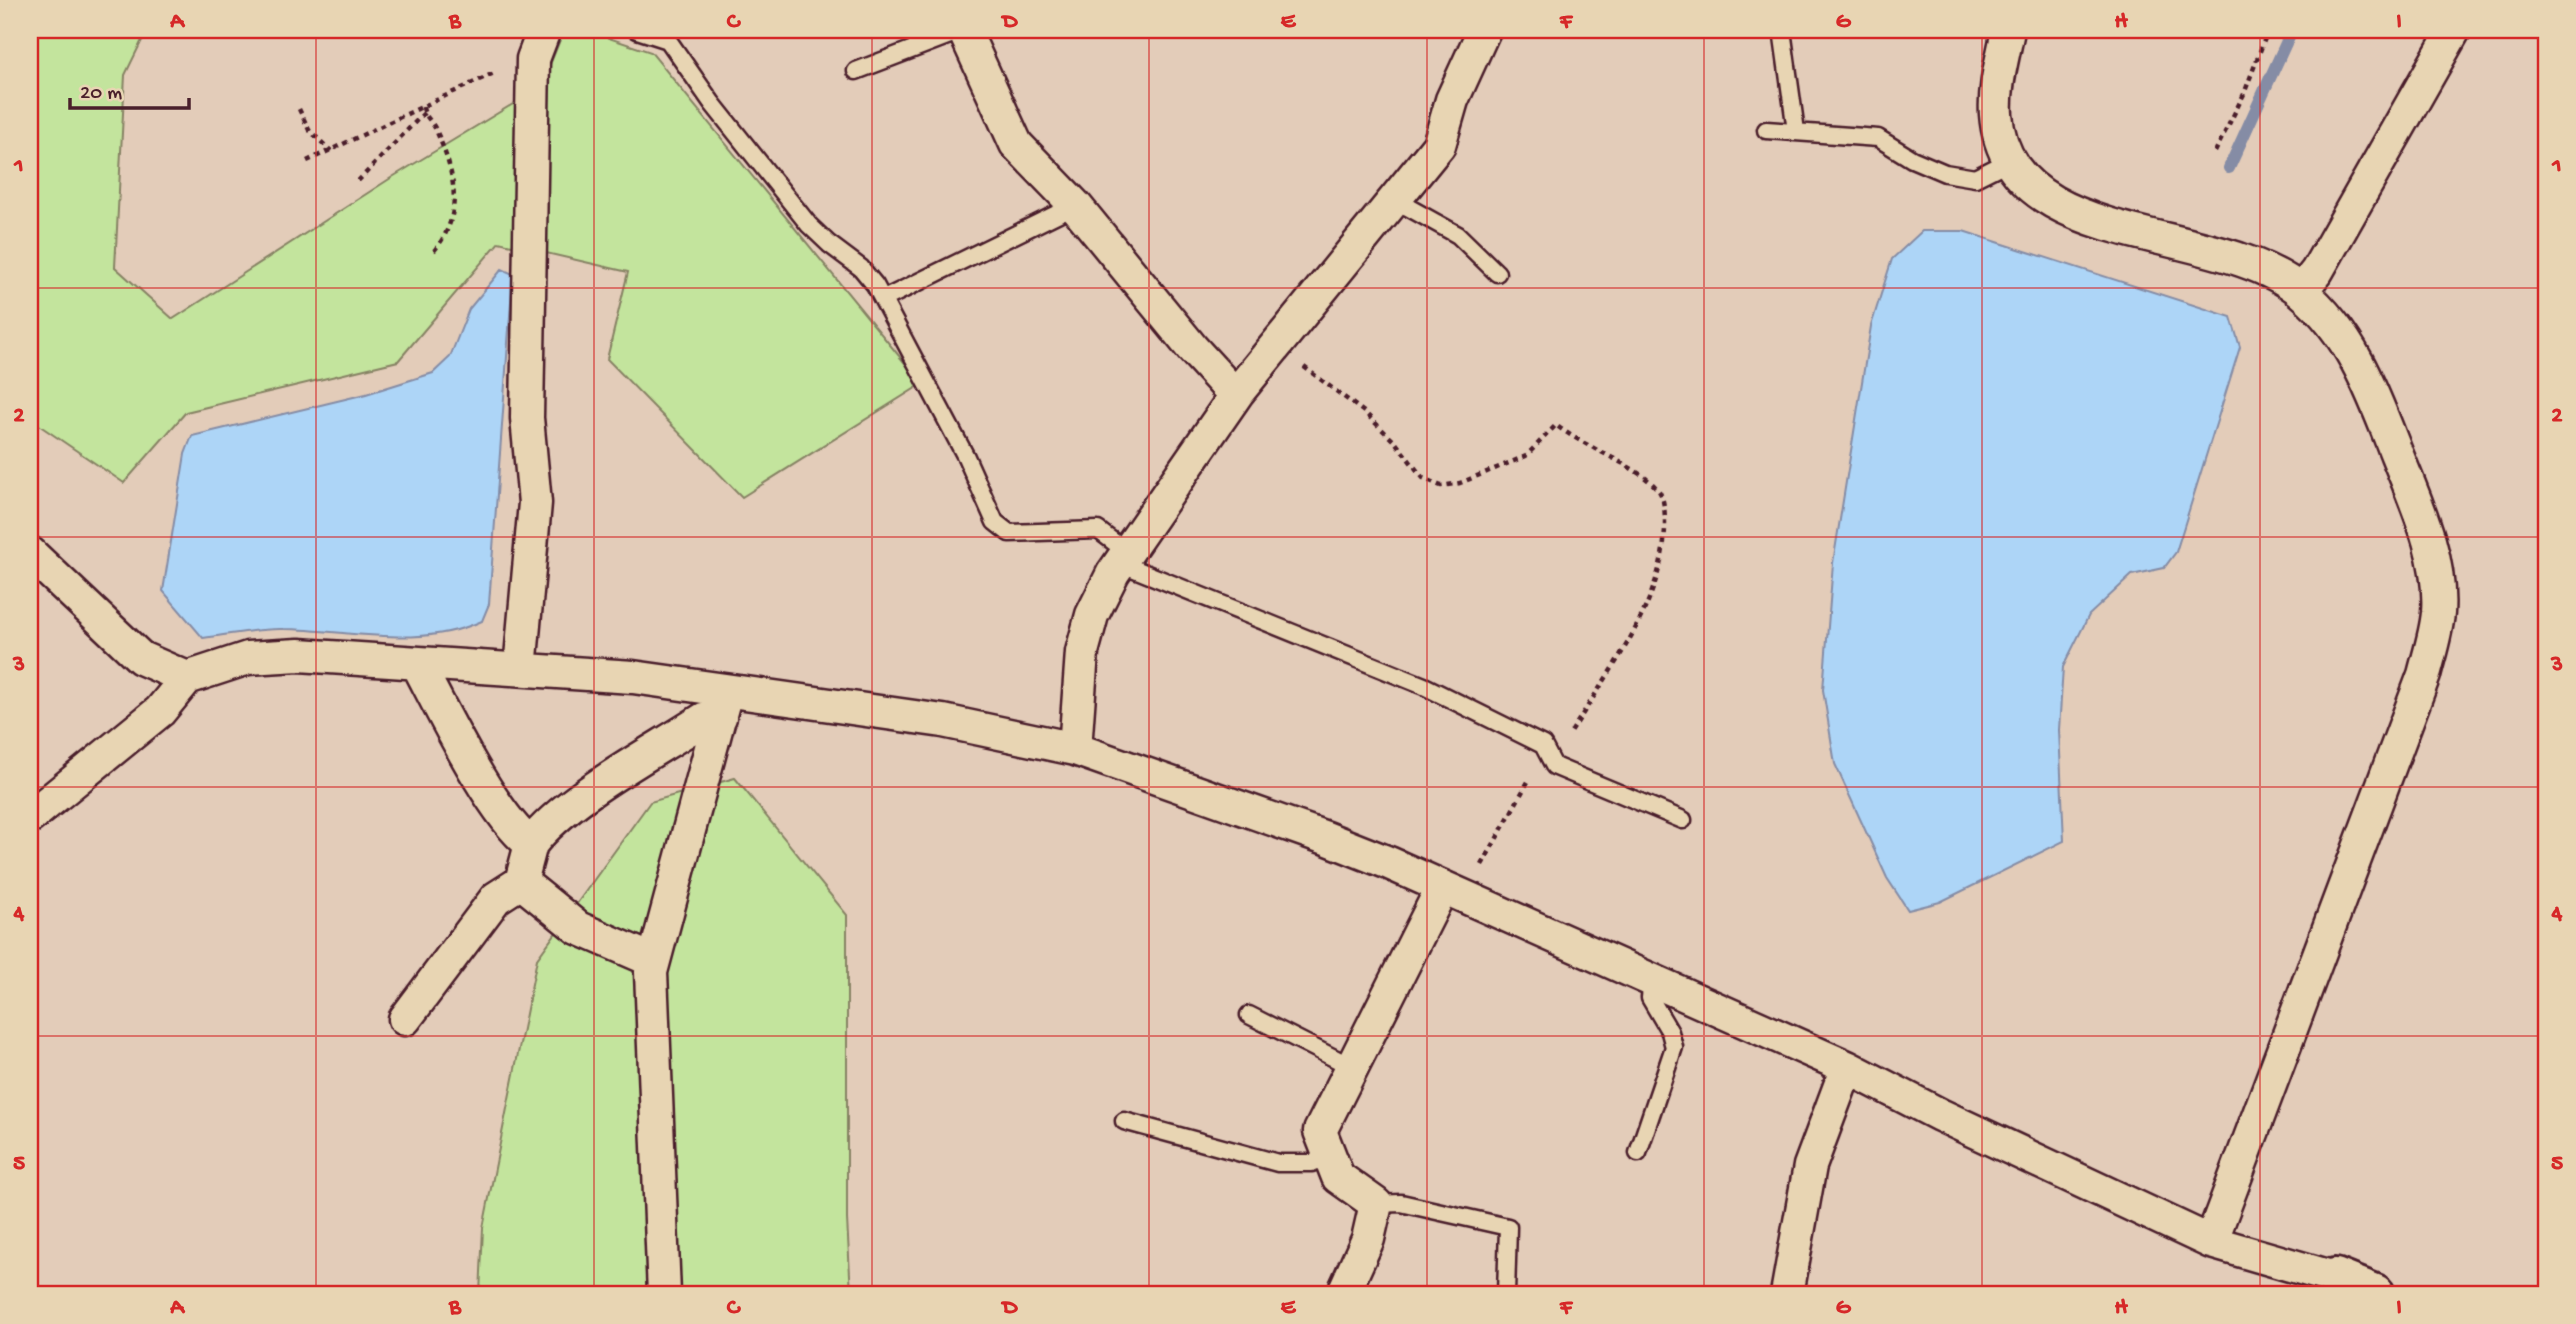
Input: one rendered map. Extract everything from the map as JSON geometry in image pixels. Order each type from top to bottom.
[{"type":"street","points":[[520,669],[535,503],[527,418],[533,59],[544,30]]},
{"type":"street","points":[[964,30],[1016,144],[1075,205],[1151,294],[1192,348],[1235,395]]},
{"type":"street","points":[[1075,749],[1083,652],[1092,615],[1124,558],[1235,395],[1439,145],[1452,100],[1484,30]]},
{"type":"street","points":[[2008,30],[1996,110],[2002,144],[2034,189],[2050,203],[2073,214],[2222,252],[2258,266],[2301,291],[2340,334],[2363,371],[2420,511],[2435,562],[2438,613],[2424,675],[2211,1242]]},
{"type":"street","points":[[2301,291],[2317,271],[2454,30]]},
{"type":"street","points":[[30,552],[141,658],[187,678]]},
{"type":"street","points":[[30,817],[160,710],[187,678],[248,658],[299,655],[633,677],[723,704],[943,721],[1075,749],[1326,838],[1847,1067],[1940,1115],[2211,1242],[2335,1278],[2375,1294]]},
{"type":"street","points":[[418,663],[494,799],[519,836],[530,844]]},
{"type":"street","points":[[405,1019],[496,898],[521,882],[530,844],[546,824],[723,704]]},
{"type":"street","points":[[664,1294],[651,986],[654,961],[723,704]]},
{"type":"street","points":[[521,882],[578,928],[654,961]]},
{"type":"street","points":[[1343,1294],[1368,1239],[1376,1203],[1338,1177],[1320,1132],[1352,1067],[1453,892]]},
{"type":"street","points":[[1787,1294],[1810,1166],[1847,1067]]},
{"type":"lane","points":[[637,30],[668,40],[712,103],[809,225],[829,244],[862,268],[884,299],[966,457],[995,522],[1009,533],[1098,530],[1124,558],[1424,686],[1544,745],[1554,766],[1683,820]]},
{"type":"lane","points":[[856,71],[964,30]]},
{"type":"lane","points":[[1782,30],[1796,131]]},
{"type":"lane","points":[[1766,130],[1878,138],[1912,159],[1945,173],[1975,178],[2011,160]]},
{"type":"lane","points":[[1395,200],[1458,235],[1497,273]]},
{"type":"lane","points":[[884,299],[1075,205]]},
{"type":"lane","points":[[1638,1153],[1674,1047],[1670,1032],[1650,998],[1652,980]]},
{"type":"lane","points":[[1249,1015],[1352,1067]]},
{"type":"lane","points":[[1124,1121],[1278,1163],[1312,1163],[1330,1155]]},
{"type":"lane","points":[[1376,1203],[1401,1203],[1508,1227],[1506,1294]]},
{"type":"path","points":[[2215,152],[2244,94],[2268,30]]},
{"type":"path","points":[[307,161],[423,110],[503,68],[533,59]]},
{"type":"path","points":[[299,109],[309,130],[331,151]]},
{"type":"path","points":[[358,181],[423,110]]},
{"type":"path","points":[[423,110],[434,125],[450,160],[455,190],[453,216],[445,238],[433,252]]},
{"type":"path","points":[[1276,345],[1364,412],[1396,443],[1423,478],[1441,486],[1460,483],[1526,456],[1556,425],[1574,440],[1644,477],[1660,492],[1665,516],[1664,552],[1659,579],[1642,615],[1560,749],[1540,760],[1453,892]]},
{"type":"green space","points":[[30,30],[147,30],[125,75],[115,267],[173,319],[394,176],[541,87],[564,30],[585,30],[651,52],[922,384],[742,497],[607,359],[628,272],[499,242],[398,361],[186,412],[124,483],[30,419]]},
{"type":"green space","points":[[735,778],[847,915],[847,1219],[851,1294],[480,1294],[483,1228],[537,959],[650,802]]},
{"type":"water","points":[[1922,231],[1963,231],[2231,317],[2240,347],[2176,552],[2164,568],[2132,575],[2089,615],[2063,667],[2059,730],[2064,841],[1940,902],[1908,910],[1887,878],[1835,764],[1823,690],[1833,563],[1871,326],[1892,259]]},
{"type":"water","points":[[502,269],[513,274],[489,604],[482,621],[458,630],[409,637],[274,629],[203,638],[163,591],[185,454],[192,436],[366,394],[433,373],[450,357],[469,309]]},
{"type":"waterway","points":[[2229,168],[2292,30]]}]
